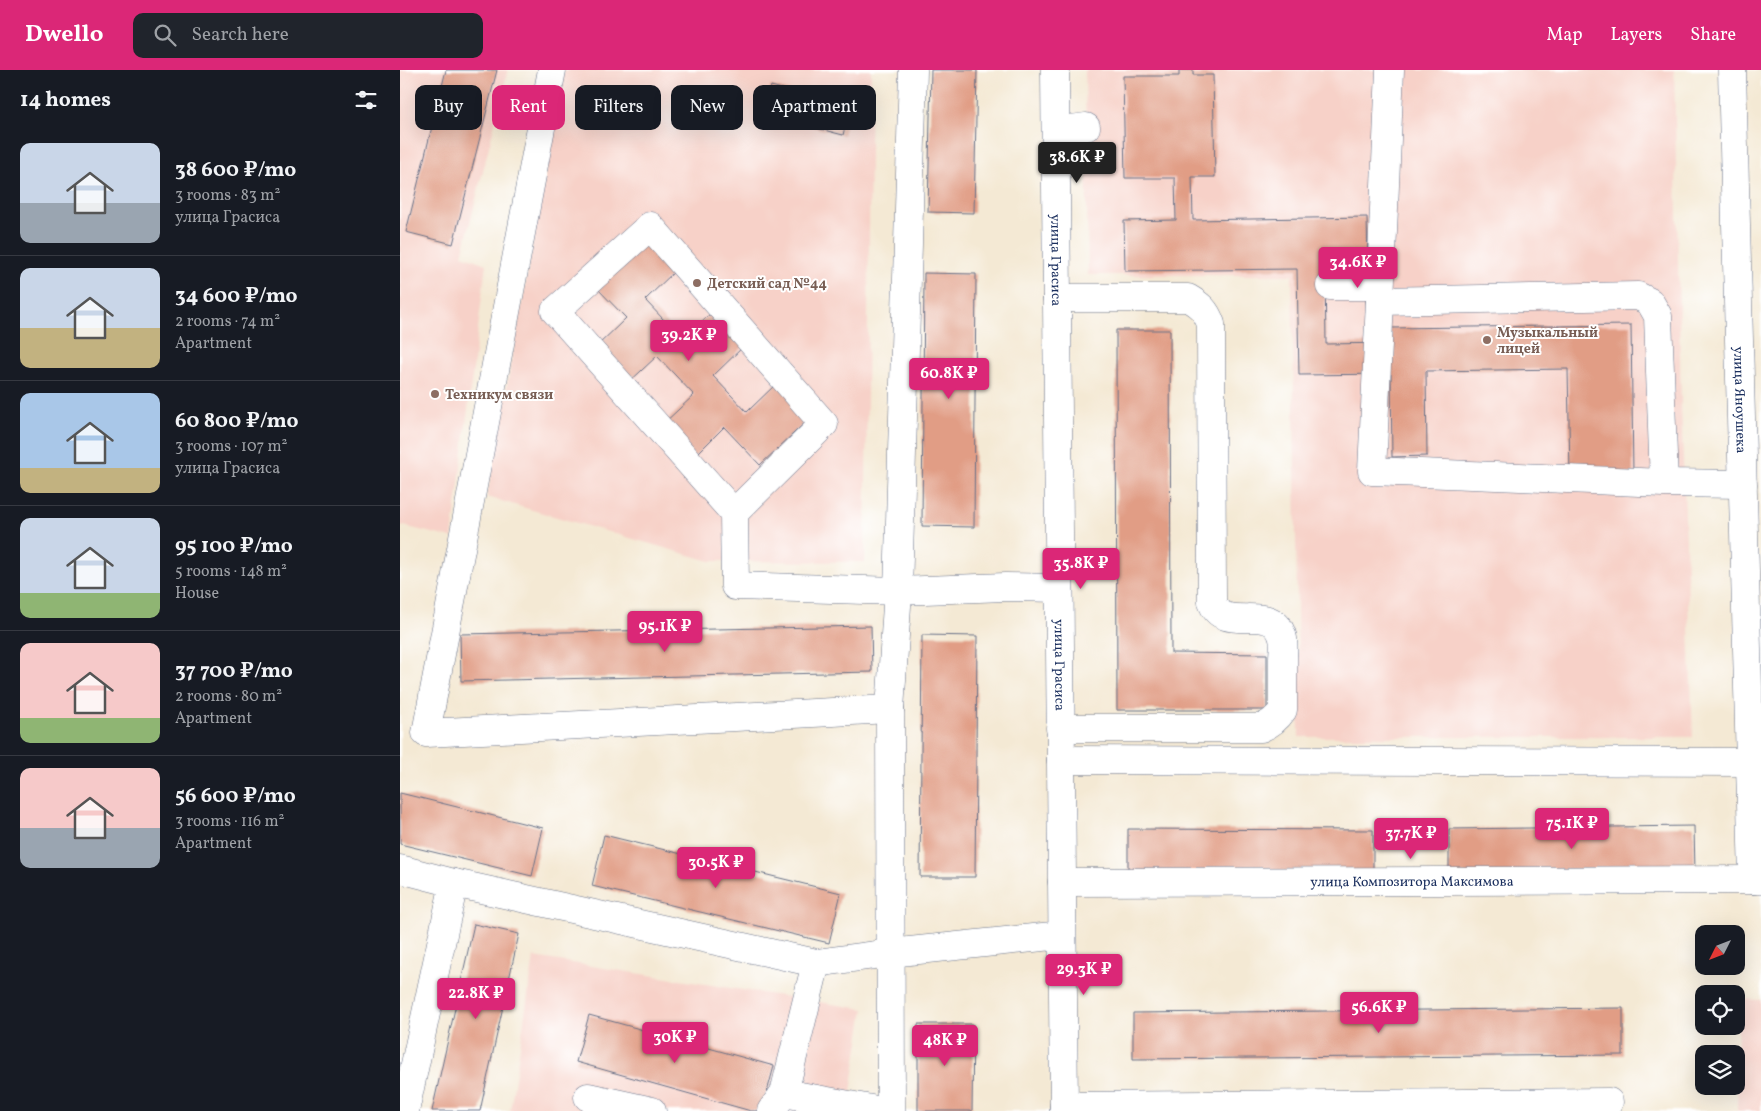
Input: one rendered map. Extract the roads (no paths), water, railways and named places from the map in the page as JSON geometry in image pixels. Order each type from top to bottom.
[{"type":"street","points":[[552,70],[426,733],[890,710]]},
{"type":"street","points":[[891,1111],[890,710],[898,591],[913,70]]},
{"type":"street","name":"улица Грасиса","points":[[1055,70],[1064,1109]]},
{"type":"street","points":[[1390,70],[1372,471],[1664,483],[1743,484]]},
{"type":"street","name":"улица Яноушека","points":[[1732,70],[1750,312],[1743,484],[1753,534],[1750,762],[1756,794],[1757,880]]},
{"type":"street","points":[[1056,131],[1086,127]]},
{"type":"street","points":[[734,513],[824,424],[650,226],[555,311],[734,513],[734,586],[898,591],[1006,587],[1059,588]]},
{"type":"street","points":[[1330,286],[1380,293],[1638,296],[1650,302],[1658,316],[1664,483]]},
{"type":"street","points":[[1057,298],[1188,298],[1201,306],[1207,313],[1211,324],[1212,602],[1216,611],[1225,617],[1261,618],[1276,626],[1283,637],[1284,710],[1268,725],[1261,728],[1060,728]]},
{"type":"street","points":[[1061,760],[1750,762]]},
{"type":"street","points":[[400,869],[454,883],[816,964],[890,953],[1062,934]]},
{"type":"street","name":"улица Композитора Максимова","points":[[1062,882],[1757,880]]},
{"type":"street","points":[[405,1111],[454,883]]},
{"type":"street","points":[[816,964],[777,1102],[882,1111]]},
{"type":"street","points":[[588,1097],[652,1111]]},
{"type":"street","points":[[1064,1109],[1609,1102]]},
{"type":"place","name":"Детский сад №44","points":[[697,283]]},
{"type":"place","name":"Музыкальный лицей","points":[[1487,340]]},
{"type":"place","name":"Техникум связи","points":[[435,394]]}]
